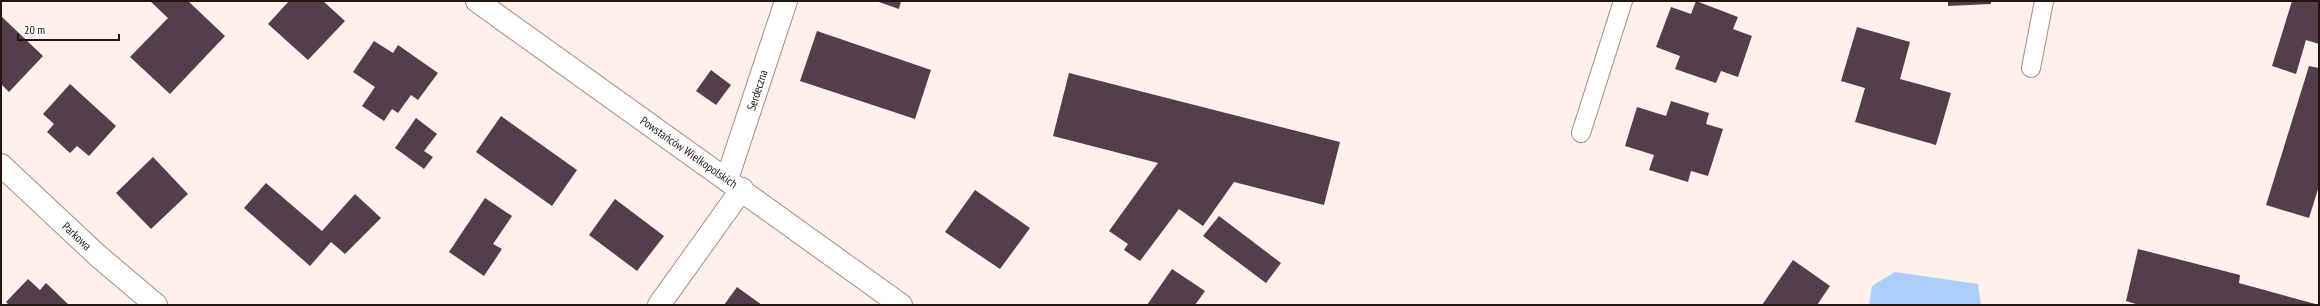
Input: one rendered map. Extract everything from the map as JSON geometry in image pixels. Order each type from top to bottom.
[{"type":"street","name":"Powstańców Wielkopolskich","points":[[477,1],[735,184],[900,305]]},
{"type":"street","name":"Serdeczna","points":[[659,305],[735,184],[786,1]]},
{"type":"street","name":"Parkowa","points":[[1,165],[97,255],[156,305]]},
{"type":"lane","points":[[1581,132],[1622,1]]},
{"type":"lane","points":[[2031,68],[2044,1]]},
{"type":"water","points":[[1895,272],[1978,284],[1981,305],[1869,305],[1872,286]]},
{"type":"building","points":[[150,1],[188,1],[225,36],[170,94],[130,57],[168,18]]},
{"type":"building","points":[[289,1],[323,1],[345,21],[308,60],[268,24]]},
{"type":"building","points":[[876,1],[901,1],[899,9]]},
{"type":"building","points":[[1696,1],[1738,17],[1733,29],[1752,36],[1738,77],[1721,71],[1716,83],[1675,69],[1680,56],[1656,47],[1671,7],[1691,14]]},
{"type":"building","points":[[1948,1],[1991,1],[1991,4],[1948,6]]},
{"type":"building","points":[[2292,1],[2319,1],[2319,44],[2306,40],[2296,74],[2272,66]]},
{"type":"building","points":[[1,16],[43,56],[9,92],[1,84]]},
{"type":"building","points":[[1857,27],[1910,42],[1900,79],[1951,93],[1936,145],[1855,122],[1865,88],[1841,81]]},
{"type":"building","points":[[817,31],[931,70],[915,119],[800,81]]},
{"type":"building","points":[[374,41],[393,53],[398,45],[438,73],[418,100],[411,95],[398,113],[392,109],[384,121],[362,106],[375,87],[353,72]]},
{"type":"building","points":[[2309,66],[2319,68],[2319,186],[2309,218],[2266,205]]},
{"type":"building","points":[[711,70],[731,85],[716,105],[696,91]]},
{"type":"building","points":[[1069,73],[1340,142],[1324,205],[1234,182],[1203,226],[1179,209],[1140,261],[1124,250],[1128,244],[1109,231],[1158,163],[1053,136]]},
{"type":"building","points":[[70,84],[116,126],[89,156],[77,146],[70,153],[47,132],[54,124],[43,114]]},
{"type":"building","points":[[1671,101],[1709,113],[1706,124],[1723,129],[1708,176],[1691,171],[1688,182],[1649,170],[1654,155],[1625,146],[1637,107],[1666,116]]},
{"type":"building","points":[[501,116],[577,170],[552,206],[476,152]]},
{"type":"building","points":[[416,118],[437,134],[424,151],[433,157],[424,169],[395,148]]},
{"type":"building","points":[[153,157],[188,194],[151,229],[116,193]]},
{"type":"building","points":[[266,183],[322,231],[355,194],[381,218],[345,254],[331,242],[310,266],[244,208]]},
{"type":"building","points":[[975,190],[1030,228],[1000,269],[945,232]]},
{"type":"building","points":[[485,198],[512,216],[493,244],[502,249],[484,276],[449,252]]},
{"type":"building","points":[[615,199],[664,236],[637,271],[589,235]]},
{"type":"building","points":[[1219,216],[1281,263],[1266,283],[1203,236]]},
{"type":"building","points":[[2138,249],[2240,275],[2239,283],[2319,305],[2139,305],[2126,301]]},
{"type":"building","points":[[1793,260],[1830,286],[1817,305],[1762,305]]},
{"type":"building","points":[[1172,269],[1205,291],[1195,305],[1147,305]]},
{"type":"building","points":[[28,279],[40,290],[46,283],[69,305],[9,305],[6,302]]},
{"type":"building","points":[[737,287],[762,305],[724,305]]}]
